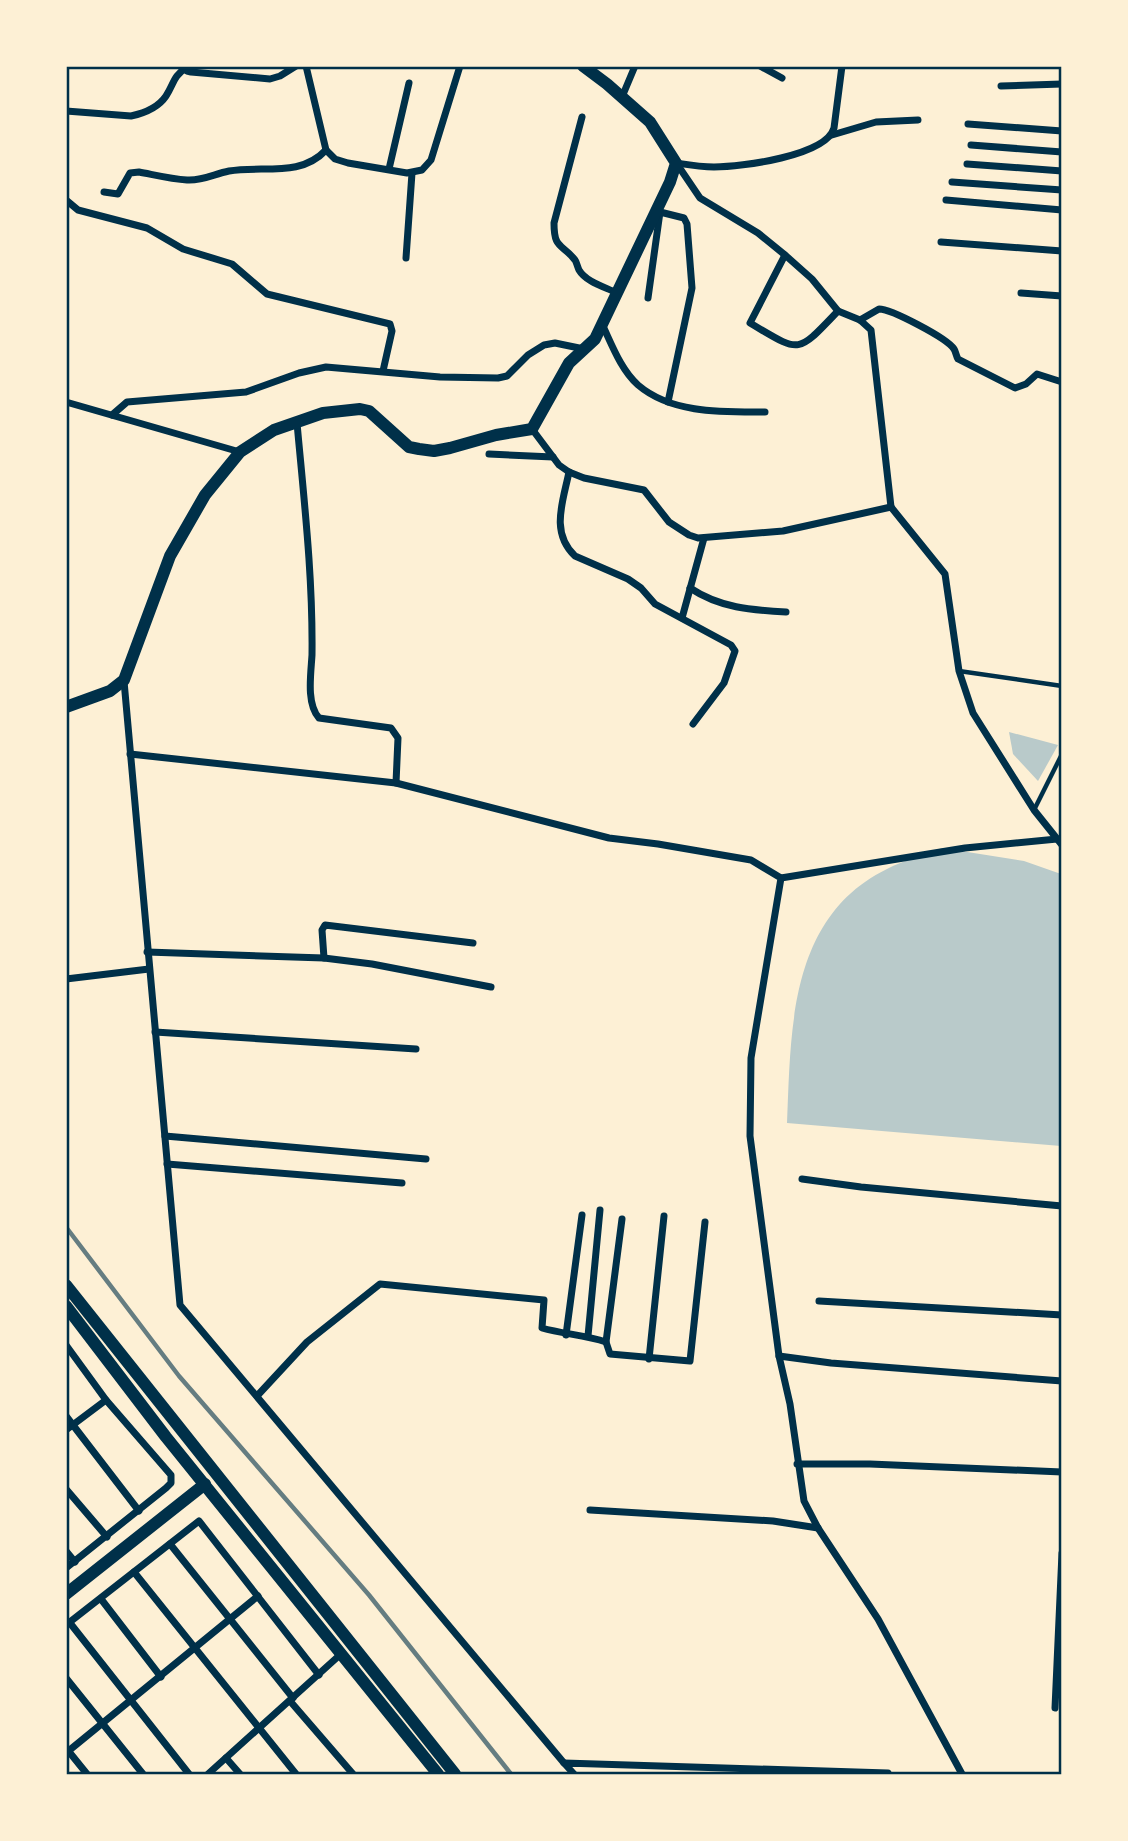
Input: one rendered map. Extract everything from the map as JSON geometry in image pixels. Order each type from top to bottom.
[{"type":"street","points":[[66,111],[131,116],[149,111],[158,106],[166,96],[174,77],[186,67],[191,72],[270,79],[296,66]]},
{"type":"street","points":[[306,66],[326,150],[335,159],[348,163],[412,173],[422,170],[430,160],[460,66]]},
{"type":"street","points":[[583,66],[650,122],[700,198],[758,233],[812,279],[838,312],[860,320],[871,330],[891,507],[944,574],[959,671],[973,713],[1034,810],[1059,842]]},
{"type":"street","points":[[622,97],[635,66]]},
{"type":"street","points":[[760,66],[782,78]]},
{"type":"street","points":[[832,135],[842,66]]},
{"type":"street","points":[[388,169],[409,83]]},
{"type":"street","points":[[1000,86],[1062,84]]},
{"type":"street","points":[[582,117],[554,223],[554,232],[561,248],[575,260],[585,277],[617,293]]},
{"type":"street","points":[[676,163],[718,167],[761,162],[796,153],[821,143],[832,135],[876,122],[918,120]]},
{"type":"street","points":[[968,124],[1062,131]]},
{"type":"street","points":[[971,145],[1062,152]]},
{"type":"street","points":[[104,192],[118,194],[130,173],[197,180],[228,171],[285,169],[306,165],[317,160],[326,150]]},
{"type":"street","points":[[533,429],[569,363],[595,339],[658,212],[676,163]]},
{"type":"street","points":[[967,164],[1062,171]]},
{"type":"street","points":[[406,258],[412,173]]},
{"type":"street","points":[[952,182],[1062,190]]},
{"type":"street","points":[[66,200],[78,209],[147,228],[183,249],[232,264],[267,294],[390,324],[392,331],[383,371]]},
{"type":"street","points":[[946,200],[1062,210]]},
{"type":"street","points":[[648,299],[658,212]]},
{"type":"street","points":[[658,212],[684,218],[686,221],[692,288],[668,401]]},
{"type":"street","points":[[941,242],[1062,251]]},
{"type":"street","points":[[785,255],[750,323],[787,345],[796,346],[808,341],[838,312]]},
{"type":"street","points":[[1021,293],[1062,296]]},
{"type":"street","points":[[860,320],[879,309],[895,313],[954,348],[958,359],[1015,388],[1026,384],[1037,374],[1062,383]]},
{"type":"street","points":[[602,323],[616,354],[638,384],[668,401],[725,412],[765,412]]},
{"type":"street","points":[[112,415],[127,402],[246,392],[299,373],[326,367],[440,377],[498,378],[507,376],[528,355],[544,345],[555,343],[584,349]]},
{"type":"street","points":[[66,402],[240,452]]},
{"type":"street","points":[[533,429],[496,435],[434,451],[409,447],[369,411],[360,409],[323,413],[274,430],[240,452],[205,495],[170,556],[124,680],[180,1305],[574,1774]]},
{"type":"street","points":[[298,423],[310,572],[311,690],[314,713],[319,718],[391,728],[398,738],[396,783]]},
{"type":"street","points":[[533,429],[553,457],[569,472],[584,478],[644,490],[669,522],[689,535],[704,538],[783,531],[891,507]]},
{"type":"street","points":[[489,454],[553,457]]},
{"type":"street","points":[[569,472],[559,525],[561,538],[568,550],[575,556],[636,583],[655,604],[731,645],[735,651],[724,683],[693,724]]},
{"type":"street","points":[[682,618],[704,538]]},
{"type":"street","points":[[690,587],[703,596],[744,610],[786,612]]},
{"type":"street","points":[[66,707],[110,691],[124,680]]},
{"type":"street","points":[[130,754],[396,783],[609,838],[751,860],[781,877],[965,848],[1059,842]]},
{"type":"street","points":[[781,877],[751,1058],[750,1136],[779,1356],[790,1404],[804,1501],[818,1528],[878,1619],[962,1774]]},
{"type":"street","points":[[324,958],[322,930],[325,925],[472,943]]},
{"type":"street","points":[[148,952],[324,958],[372,964],[491,987]]},
{"type":"street","points":[[66,979],[149,969]]},
{"type":"street","points":[[155,1032],[416,1049]]},
{"type":"street","points":[[164,1136],[426,1159]]},
{"type":"street","points":[[167,1164],[402,1183]]},
{"type":"street","points":[[802,1179],[874,1189],[1062,1206]]},
{"type":"street","points":[[588,1336],[600,1210]]},
{"type":"street","points":[[566,1335],[582,1216]]},
{"type":"street","points":[[649,1359],[664,1216]]},
{"type":"street","points":[[622,1219],[606,1342],[610,1354],[690,1361],[705,1222]]},
{"type":"street","points":[[257,1396],[307,1342],[380,1284],[544,1300],[542,1328],[606,1342]]},
{"type":"street","points":[[69,1293],[455,1774]]},
{"type":"street","points":[[819,1301],[1062,1315]]},
{"type":"street","points":[[66,1306],[438,1774]]},
{"type":"street","points":[[66,1345],[106,1400],[171,1475],[171,1483],[166,1488],[66,1568]]},
{"type":"street","points":[[779,1356],[831,1363],[1062,1381]]},
{"type":"street","points":[[70,1428],[106,1400]]},
{"type":"street","points":[[66,1416],[70,1428],[139,1511]]},
{"type":"street","points":[[797,1464],[870,1464],[1062,1472]]},
{"type":"street","points":[[66,1594],[205,1484]]},
{"type":"street","points":[[66,1489],[107,1537]]},
{"type":"street","points":[[590,1510],[773,1521],[818,1528]]},
{"type":"street","points":[[189,1774],[68,1624],[200,1521],[319,1675]]},
{"type":"street","points":[[170,1544],[353,1774]]},
{"type":"street","points":[[66,1551],[75,1562]]},
{"type":"street","points":[[1055,1708],[1062,1553]]},
{"type":"street","points":[[134,1572],[296,1774]]},
{"type":"street","points":[[87,1774],[67,1751],[132,1702],[258,1596]]},
{"type":"street","points":[[101,1599],[161,1677]]},
{"type":"street","points":[[208,1774],[352,1645]]},
{"type":"street","points":[[66,1678],[143,1774]]},
{"type":"street","points":[[226,1758],[240,1774]]},
{"type":"street","points":[[564,1763],[888,1773]]},
{"type":"lane","points":[[959,671],[1062,686]]},
{"type":"lane","points":[[1034,810],[1062,754]]},
{"type":"shaded area","points":[[1009,732],[1058,745],[1038,781],[1013,754]]},
{"type":"shaded area","points":[[942,848],[1024,861],[1061,874],[1061,1146],[787,1123],[795,1014],[802,979],[813,946],[831,916],[855,890],[887,869]]},
{"type":"railway","points":[[66,1227],[179,1376],[369,1595],[511,1774]]}]
